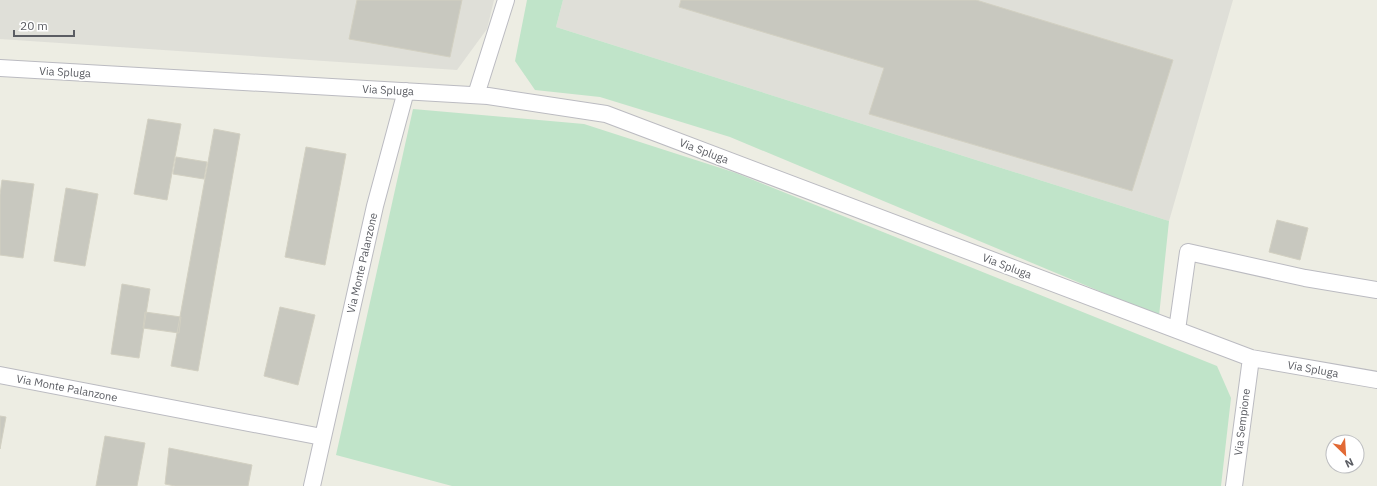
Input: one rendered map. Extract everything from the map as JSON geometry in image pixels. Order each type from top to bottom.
[{"type":"street","points":[[476,95],[506,0]]},
{"type":"street","name":"Via Spluga","points":[[0,68],[476,95],[606,114],[1251,358],[1377,380]]},
{"type":"street","name":"Via Monte Palanzone","points":[[312,486],[375,206],[406,91]]},
{"type":"street","points":[[1177,330],[1188,252],[1305,278],[1377,290]]},
{"type":"street","name":"Via Sempione","points":[[1234,486],[1251,358]]},
{"type":"street","name":"Via Monte Palanzone","points":[[0,375],[322,437]]},
{"type":"shaded area","points":[[0,0],[494,0],[487,29],[457,70],[0,39]]},
{"type":"shaded area","points":[[563,0],[1233,0],[1169,221],[556,27]]},
{"type":"green space","points":[[527,0],[563,0],[556,27],[1169,221],[1159,316],[730,137],[600,97],[535,90],[515,61]]},
{"type":"green space","points":[[413,109],[584,124],[736,173],[1217,366],[1231,398],[1221,486],[452,486],[336,455]]},
{"type":"building","points":[[357,0],[462,0],[450,57],[349,39]]},
{"type":"building","points":[[681,0],[976,0],[1173,60],[1132,191],[869,114],[884,68],[679,7]]},
{"type":"building","points":[[148,119],[181,124],[167,200],[134,194]]},
{"type":"building","points":[[214,129],[240,134],[198,371],[171,366]]},
{"type":"building","points":[[306,147],[346,154],[325,265],[285,257]]},
{"type":"building","points":[[176,157],[207,162],[204,179],[173,174]]},
{"type":"building","points":[[2,180],[34,184],[23,258],[0,255],[0,195]]},
{"type":"building","points":[[66,188],[98,194],[85,266],[54,261]]},
{"type":"building","points":[[1277,220],[1308,228],[1300,260],[1269,252]]},
{"type":"building","points":[[122,284],[150,289],[139,358],[111,354]]},
{"type":"building","points":[[280,307],[315,315],[298,385],[264,376]]},
{"type":"building","points":[[145,312],[181,317],[179,333],[143,328]]},
{"type":"building","points":[[0,416],[6,417],[0,449]]},
{"type":"building","points":[[105,436],[145,443],[137,486],[96,486]]},
{"type":"building","points":[[169,448],[252,465],[248,486],[175,486],[165,484]]}]
